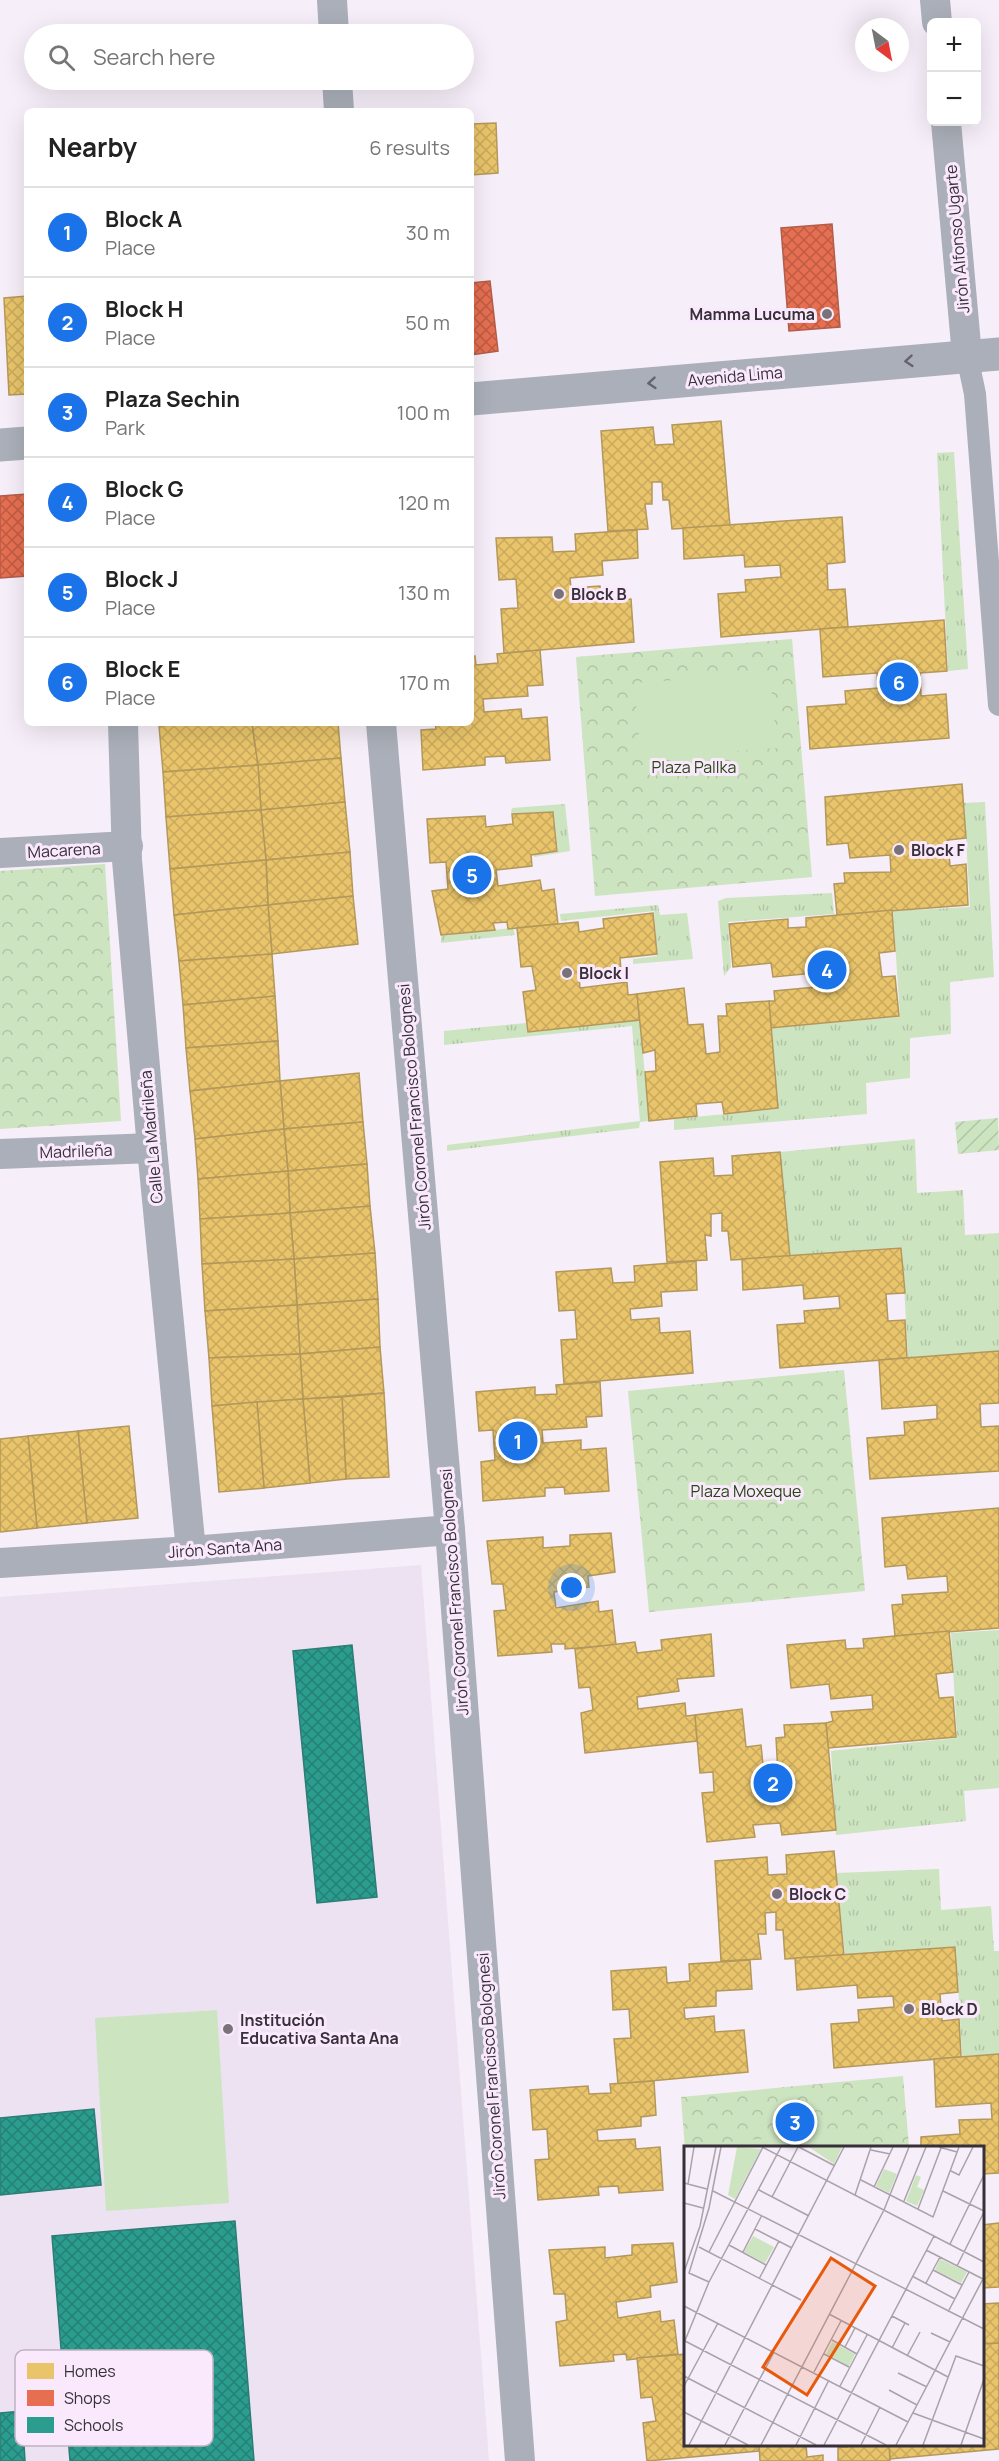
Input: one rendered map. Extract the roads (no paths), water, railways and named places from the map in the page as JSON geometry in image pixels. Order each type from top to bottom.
[{"type":"street","points":[[332,0],[333,24]]},
{"type":"street","points":[[935,0],[937,18]]},
{"type":"street","points":[[338,90],[339,108]]},
{"type":"street","name":"Jirón Alfonso Ugarte","points":[[947,126],[983,355]]},
{"type":"street","points":[[983,355],[975,394],[999,705]]},
{"type":"street","name":"Avenida Lima","points":[[474,399],[983,355]]},
{"type":"street","points":[[0,445],[24,443]]},
{"type":"street","name":"Calle La Madrileña","points":[[123,726],[128,846],[152,1148],[191,1551]]},
{"type":"street","name":"Jirón Coronel Francisco Bolognesi","points":[[381,726],[450,1530],[520,2461]]},
{"type":"street","name":"Macarena","points":[[0,853],[128,846]]},
{"type":"street","name":"Madrileña","points":[[0,1154],[152,1148]]},
{"type":"street","name":"Jirón Santa Ana","points":[[0,1563],[191,1551],[450,1530]]},
{"type":"place","name":"Mamma Lucuma","points":[[827,314]]},
{"type":"place","name":"Block B","points":[[559,594]]},
{"type":"place","name":"Block E","points":[[899,682]]},
{"type":"place","name":"Block F","points":[[899,850]]},
{"type":"place","name":"Block J","points":[[472,875]]},
{"type":"place","name":"Block G","points":[[827,970]]},
{"type":"place","name":"Block I","points":[[567,973]]},
{"type":"place","name":"Block A","points":[[518,1441]]},
{"type":"place","name":"Block H","points":[[773,1783]]},
{"type":"place","name":"Block C","points":[[777,1894]]},
{"type":"place","name":"Block D","points":[[909,2009]]},
{"type":"place","name":"Institución Educativa Santa Ana","points":[[228,2029]]},
{"type":"place","name":"Plaza Sechin","points":[[795,2122]]},
{"type":"park label","name":"Plaza Pallka","points":[[694,767]]},
{"type":"park label","name":"Plaza Moxeque","points":[[746,1491]]}]
